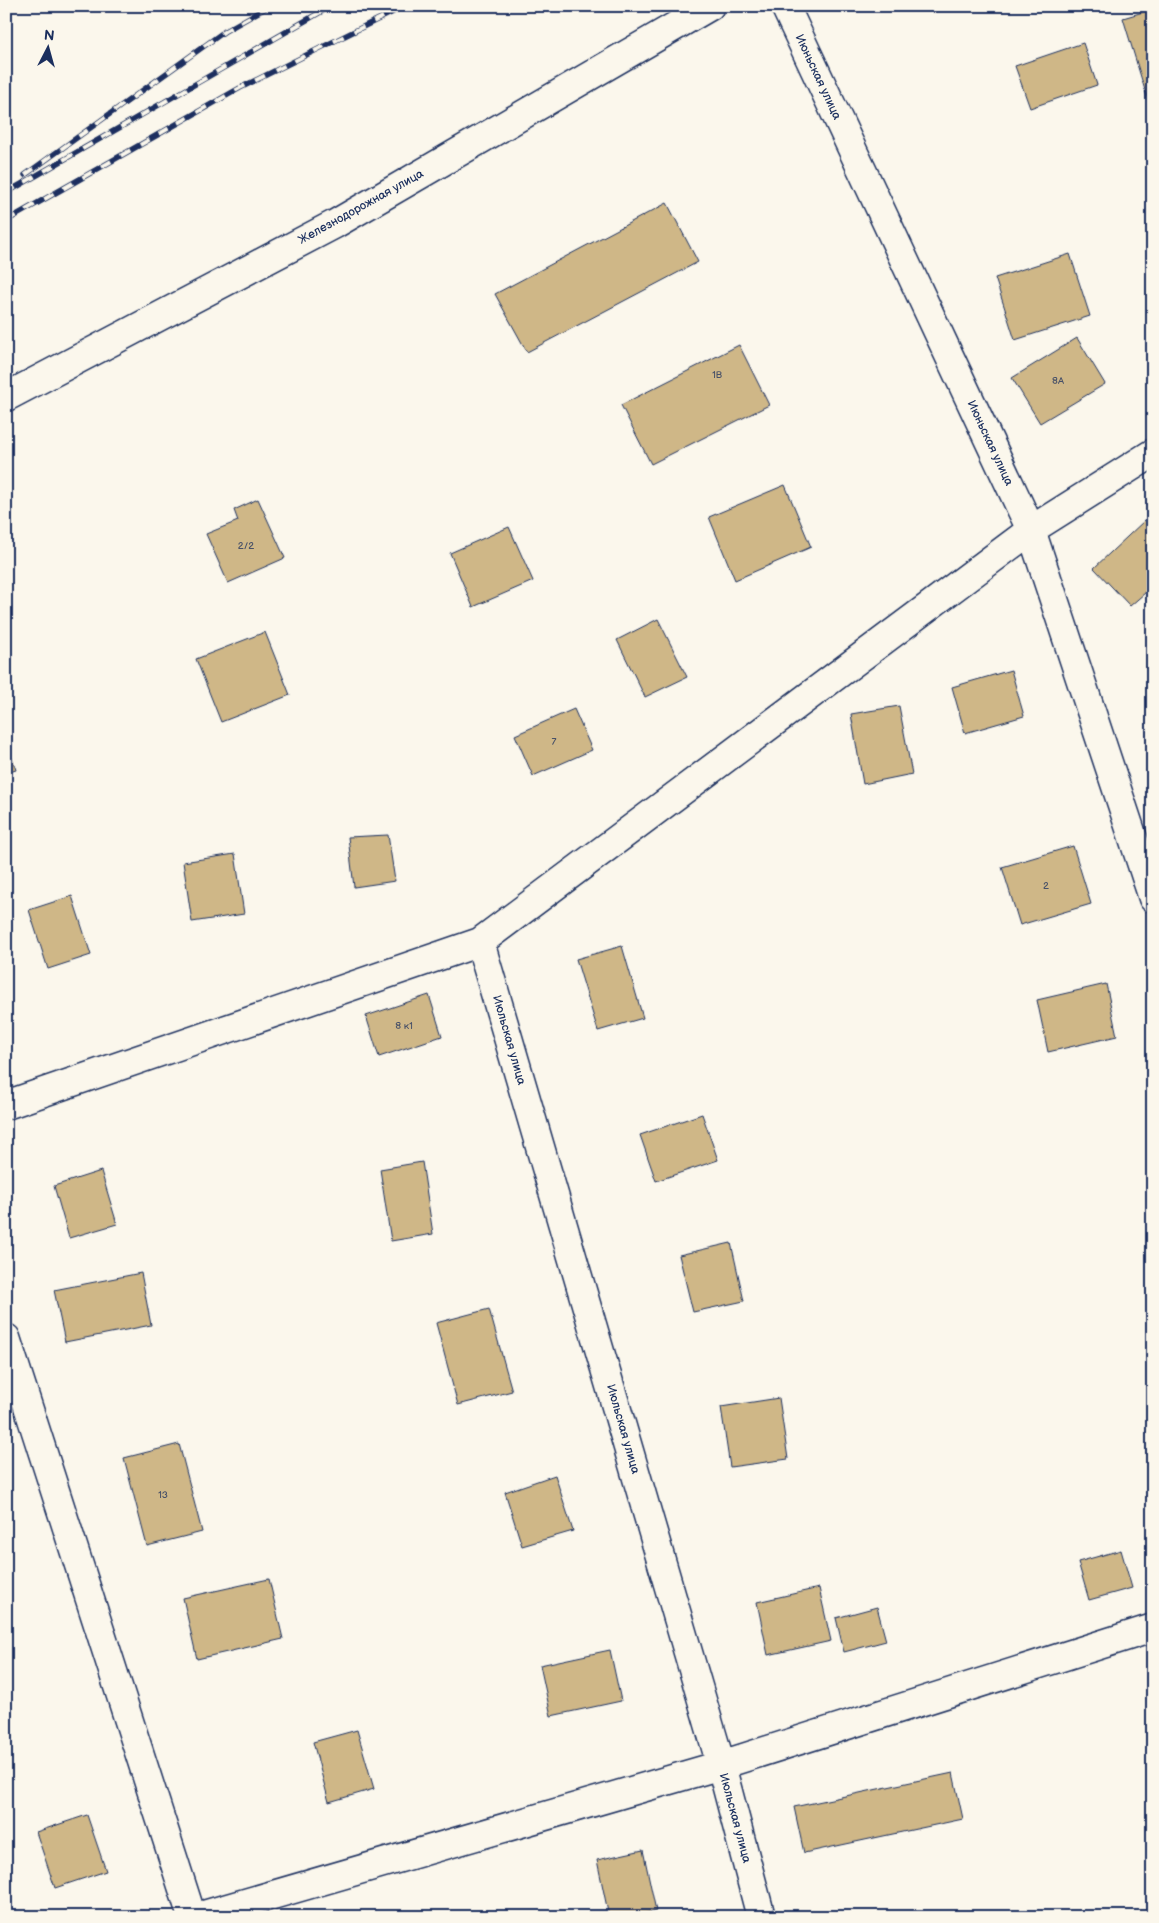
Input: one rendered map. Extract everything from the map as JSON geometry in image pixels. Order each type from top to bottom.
[{"type":"street","name":"Железнодорожная улица","points":[[6,396],[335,224],[710,6]]},
{"type":"street","name":"Июньская улица","points":[[785,6],[1031,530],[1153,898]]},
{"type":"street","points":[[6,1105],[480,942],[1031,530],[1153,452]]},
{"type":"street","name":"Июльская улица","points":[[480,942],[721,1765],[761,1917]]},
{"type":"street","points":[[6,1338],[192,1917]]},
{"type":"street","points":[[197,1917],[721,1765],[1153,1628]]},
{"type":"building","points":[[1153,9],[1153,109],[1151,110],[1123,18]]},
{"type":"building","points":[[1083,43],[1097,85],[1030,108],[1015,66]]},
{"type":"building","points":[[667,203],[698,262],[527,352],[495,294]]},
{"type":"building","points":[[1070,254],[1090,316],[1015,340],[995,278]]},
{"type":"building","points":[[1077,338],[1105,384],[1040,423],[1012,378]]},
{"type":"building","points":[[739,345],[769,405],[651,464],[621,405]]},
{"type":"building","points":[[785,485],[811,547],[735,580],[709,517]]},
{"type":"building","points":[[258,499],[285,558],[228,583],[206,534],[238,521],[234,510]]},
{"type":"building","points":[[1145,520],[1153,529],[1153,586],[1130,606],[1094,568]]},
{"type":"building","points":[[509,527],[533,581],[473,607],[450,553]]},
{"type":"building","points":[[658,619],[687,677],[645,697],[617,640]]},
{"type":"building","points":[[265,632],[290,695],[221,722],[196,659]]},
{"type":"building","points":[[1011,670],[1024,716],[965,733],[952,687]]},
{"type":"building","points":[[899,706],[912,774],[863,784],[851,714]]},
{"type":"building","points":[[574,709],[592,750],[533,776],[515,735]]},
{"type":"building","points":[[6,740],[16,770],[6,773]]},
{"type":"building","points":[[388,835],[395,881],[354,887],[348,837]]},
{"type":"building","points":[[1073,846],[1091,904],[1020,925],[1002,867]]},
{"type":"building","points":[[235,854],[244,914],[192,922],[183,862]]},
{"type":"building","points":[[72,896],[91,955],[48,969],[29,910]]},
{"type":"building","points":[[622,946],[643,1018],[598,1031],[576,959]]},
{"type":"building","points":[[1106,984],[1117,1036],[1048,1052],[1037,1000]]},
{"type":"building","points":[[429,995],[442,1036],[379,1057],[366,1016]]},
{"type":"building","points":[[702,1114],[718,1160],[656,1181],[640,1135]]},
{"type":"building","points":[[422,1162],[433,1234],[391,1241],[380,1169]]},
{"type":"building","points":[[101,1171],[117,1224],[69,1238],[54,1186]]},
{"type":"building","points":[[731,1243],[744,1301],[693,1312],[679,1255]]},
{"type":"building","points":[[141,1273],[151,1325],[65,1342],[54,1290]]},
{"type":"building","points":[[489,1309],[512,1391],[458,1405],[436,1323]]},
{"type":"building","points":[[779,1398],[788,1459],[730,1467],[721,1407]]},
{"type":"building","points":[[179,1444],[202,1532],[147,1546],[124,1458]]},
{"type":"building","points":[[555,1475],[573,1531],[522,1546],[505,1492]]},
{"type":"building","points":[[1121,1550],[1132,1588],[1089,1600],[1078,1562]]},
{"type":"building","points":[[269,1579],[283,1639],[197,1659],[183,1598]]},
{"type":"building","points":[[819,1588],[831,1641],[768,1655],[757,1602]]},
{"type":"building","points":[[877,1607],[886,1641],[844,1652],[836,1618]]},
{"type":"building","points":[[610,1650],[621,1701],[551,1716],[540,1665]]},
{"type":"building","points":[[357,1730],[374,1789],[329,1802],[313,1742]]},
{"type":"building","points":[[953,1773],[963,1819],[804,1853],[794,1807]]},
{"type":"building","points":[[87,1815],[106,1871],[55,1888],[36,1832]]},
{"type":"building","points":[[643,1850],[656,1911],[630,1917],[609,1917],[597,1860]]},
{"type":"railway","points":[[25,175],[225,31],[269,6]]},
{"type":"railway","points":[[6,193],[331,6]]},
{"type":"railway","points":[[6,221],[240,88],[405,6]]}]
